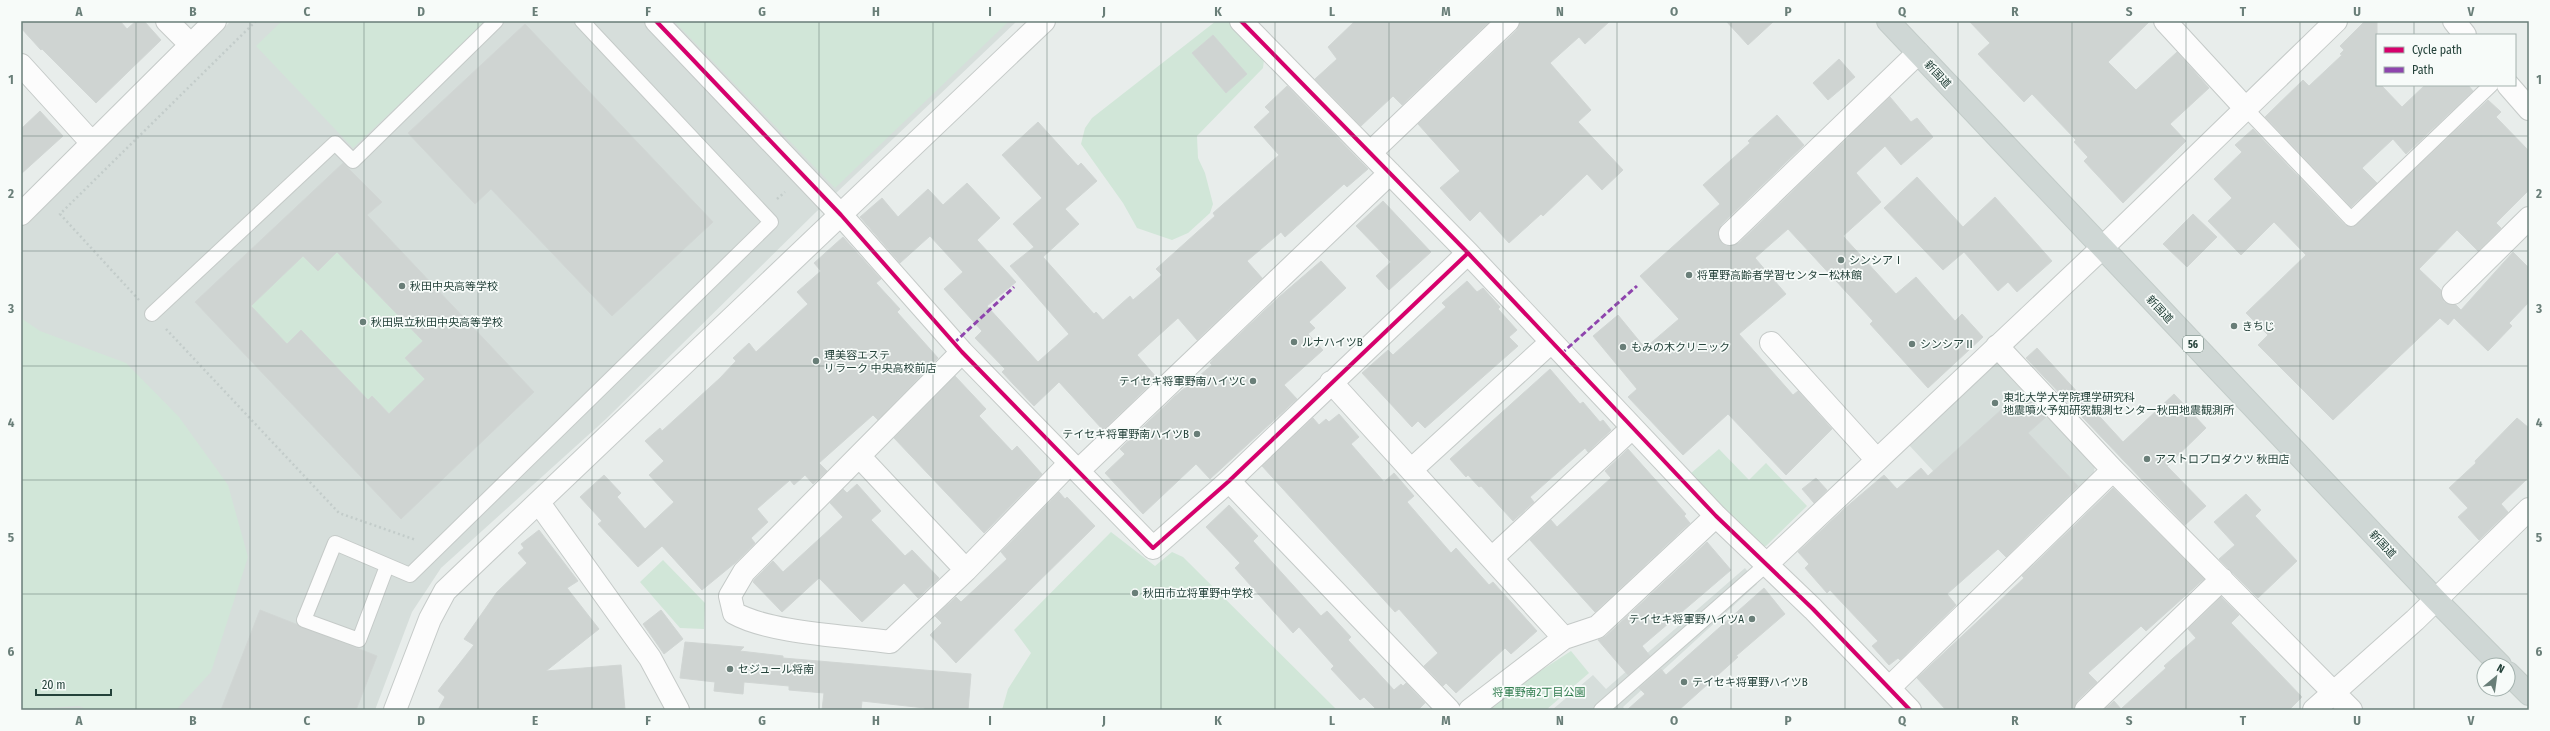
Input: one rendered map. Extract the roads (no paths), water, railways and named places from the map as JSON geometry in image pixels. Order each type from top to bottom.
[{"type":"main road","name":"新国道","points":[[1888,21],[2435,599],[2492,657]]},
{"type":"main road","points":[[2516,681],[2529,694]]},
{"type":"street","points":[[167,21],[191,45]]},
{"type":"street","points":[[21,214],[215,21]]},
{"type":"street","points":[[656,21],[841,215],[962,352],[1153,548],[1229,481],[1331,382],[1468,253]]},
{"type":"street","points":[[395,710],[430,619],[445,591],[1044,21]]},
{"type":"street","points":[[1241,21],[1468,253],[1550,343],[1716,516],[1767,564],[1910,710]]},
{"type":"street","points":[[1370,153],[1508,21]]},
{"type":"street","points":[[2165,21],[2247,110]]},
{"type":"street","points":[[1767,564],[2247,110],[2336,21]]},
{"type":"street","points":[[2454,21],[2464,34]]},
{"type":"street","points":[[1730,234],[1918,53]]},
{"type":"street","points":[[21,65],[92,143]]},
{"type":"street","points":[[2509,86],[2529,109]]},
{"type":"street","points":[[962,352],[744,572],[730,596],[734,612],[748,621],[776,627],[890,642],[1074,467],[1390,173]]},
{"type":"street","points":[[2453,293],[2529,218]]},
{"type":"street","points":[[1411,470],[1550,343]]},
{"type":"street","points":[[1771,343],[1877,460]]},
{"type":"street","points":[[1997,346],[2113,470],[2351,710]]},
{"type":"street","points":[[1331,382],[1564,638]]},
{"type":"street","points":[[1492,558],[1632,428]]},
{"type":"street","points":[[859,456],[966,570]]},
{"type":"street","points":[[1889,688],[2113,470]]},
{"type":"street","points":[[1229,481],[1449,710]]},
{"type":"street","points":[[539,503],[650,658],[682,709]]},
{"type":"street","points":[[2314,710],[2435,599],[2529,509]]},
{"type":"street","points":[[1470,710],[1564,638],[1597,626],[1716,516]]},
{"type":"street","points":[[2086,710],[2222,579]]},
{"type":"lane","points":[[152,314],[335,143],[353,161],[496,21]]},
{"type":"lane","points":[[387,566],[359,640],[304,620],[335,544],[410,575],[770,222],[582,21]]},
{"type":"lane","points":[[2247,110],[2351,219],[2490,86]]},
{"type":"lane","points":[[1601,710],[1767,564]]},
{"type":"place","name":"シンシアⅠ","points":[[1841,260]]},
{"type":"place","name":"将軍野高齢者学習センター松林館","points":[[1689,275]]},
{"type":"place","name":"秋田中央高等学校","points":[[402,286]]},
{"type":"place","name":"秋田県立秋田中央高等学校","points":[[363,322]]},
{"type":"place","name":"きちじ","points":[[2234,326]]},
{"type":"place","name":"ルナハイツB","points":[[1294,342]]},
{"type":"place","name":"シンシアⅡ","points":[[1912,344]]},
{"type":"place","name":"もみの木クリニック","points":[[1623,347]]},
{"type":"place","name":"理美容エステ リラーク 中央高校前店","points":[[816,361]]},
{"type":"place","name":"テイセキ将軍野南ハイツC","points":[[1253,381]]},
{"type":"place","name":"東北大学大学院理学研究科 地震噴火予知研究観測センター秋田地震観測所","points":[[1995,403]]},
{"type":"place","name":"テイセキ将軍野南ハイツB","points":[[1197,434]]},
{"type":"place","name":"アストロプロダクツ 秋田店","points":[[2147,459]]},
{"type":"place","name":"秋田市立将軍野中学校","points":[[1135,593]]},
{"type":"place","name":"テイセキ将軍野ハイツA","points":[[1752,619]]},
{"type":"place","name":"セジュール将南","points":[[730,669]]},
{"type":"place","name":"テイセキ将軍野ハイツB","points":[[1684,682]]},
{"type":"park label","name":"将軍野南2丁目公園","points":[[1539,692]]}]
